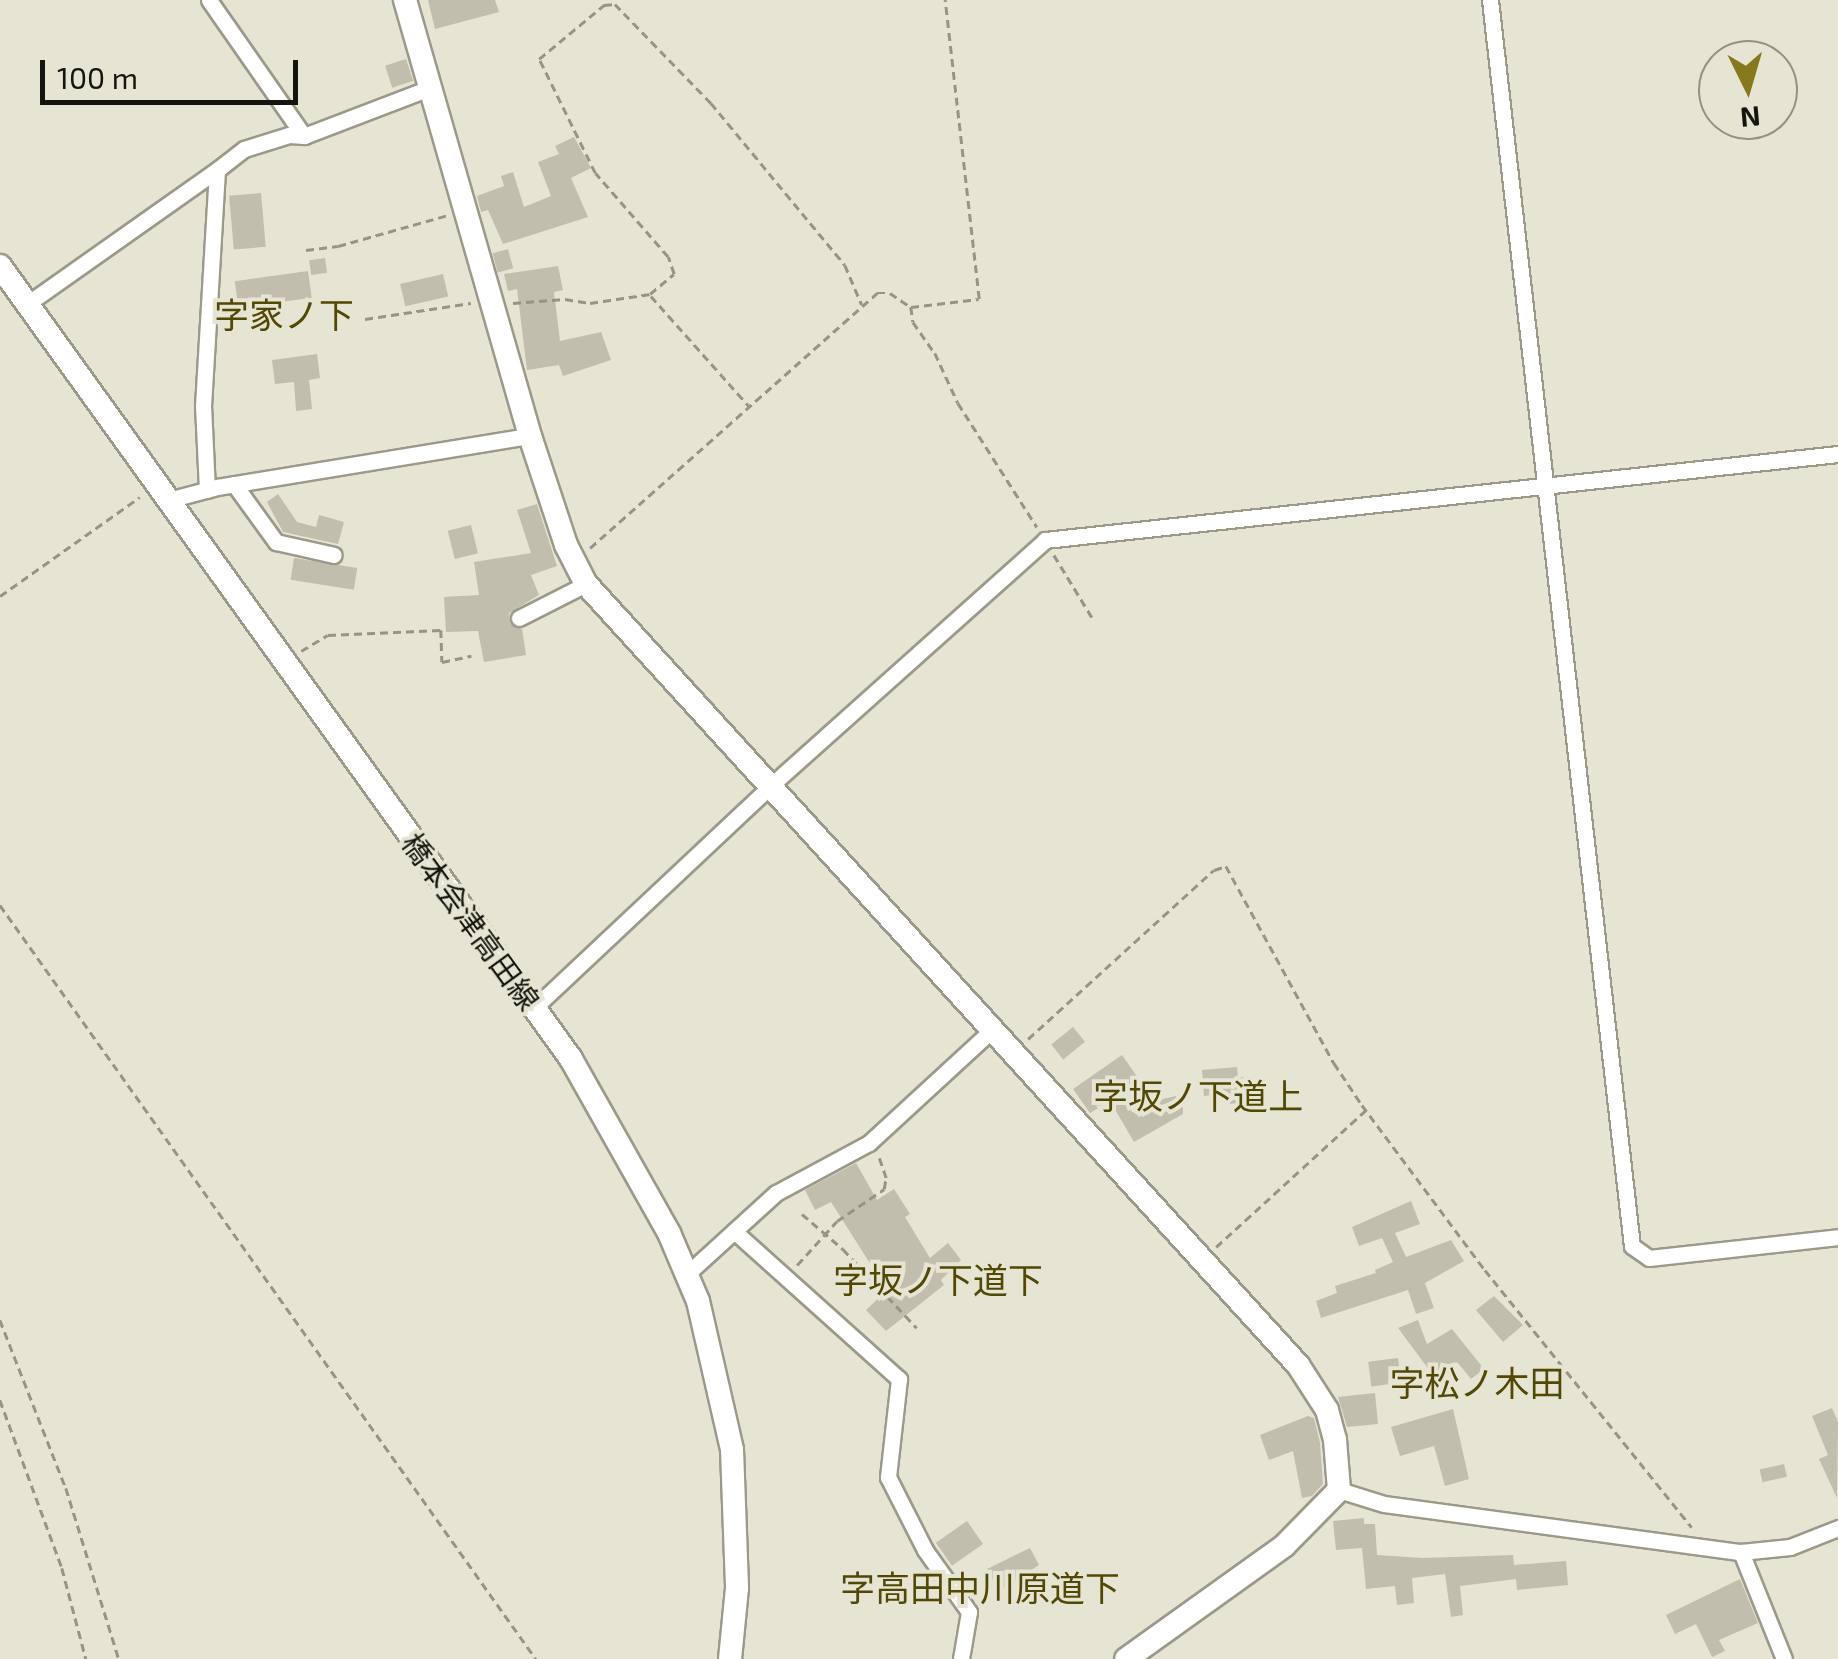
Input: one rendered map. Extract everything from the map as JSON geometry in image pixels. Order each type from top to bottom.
[{"type":"street","points":[[209,0],[304,136]]},
{"type":"street","points":[[405,0],[530,436],[574,562],[586,584],[1314,1387],[1335,1440],[1339,1490],[1284,1546],[1126,1659]]},
{"type":"street","points":[[1490,0],[1632,1246],[1649,1258],[1838,1237]]},
{"type":"street","points":[[28,304],[244,149],[289,135],[304,136],[430,88]]},
{"type":"street","points":[[207,490],[202,406],[218,170]]},
{"type":"street","name":"橋本会津高田線","points":[[0,266],[570,1059],[688,1273],[716,1367],[732,1450],[737,1588],[730,1659]]},
{"type":"street","points":[[163,492],[207,490],[530,436]]},
{"type":"street","points":[[534,1008],[768,788],[1045,540],[1838,454]]},
{"type":"street","points":[[234,484],[276,542],[334,556]]},
{"type":"street","points":[[520,618],[586,584]]},
{"type":"street","points":[[688,1273],[776,1193],[872,1140],[991,1032]]},
{"type":"street","points":[[734,1231],[899,1379],[888,1477],[925,1550],[969,1612],[962,1659]]},
{"type":"street","points":[[1339,1490],[1384,1504],[1742,1552],[1790,1547],[1838,1528]]},
{"type":"street","points":[[1742,1552],[1784,1659]]},
{"type":"path","points":[[574,562],[877,293],[890,293],[910,307],[979,298],[945,0]]},
{"type":"path","points":[[365,319],[490,300],[590,303],[650,294],[669,281],[674,274],[672,264],[596,173],[540,59],[604,5],[616,4],[711,103],[845,265],[862,305]]},
{"type":"path","points":[[306,250],[338,246],[464,210]]},
{"type":"path","points":[[650,294],[750,407]]},
{"type":"path","points":[[910,307],[913,322],[935,353],[958,403],[1093,620]]},
{"type":"path","points":[[0,596],[163,492]]},
{"type":"path","points":[[283,662],[328,635],[424,630],[441,630],[442,662],[470,656]]},
{"type":"path","points":[[1012,1053],[1214,870],[1226,866],[1334,1063],[1366,1110],[1485,1270],[1692,1528],[1698,1544]]},
{"type":"path","points":[[0,905],[536,1659]]},
{"type":"path","points":[[1201,1261],[1366,1110]]},
{"type":"path","points":[[787,1278],[824,1234],[884,1189],[886,1178],[872,1140]]},
{"type":"path","points":[[802,1214],[918,1328]]},
{"type":"path","points":[[0,1320],[66,1488],[119,1659]]},
{"type":"path","points":[[0,1400],[62,1568],[86,1659]]},
{"type":"building","points":[[428,0],[495,0],[499,12],[435,29]]},
{"type":"building","points":[[406,59],[413,81],[392,88],[385,66]]},
{"type":"building","points":[[574,137],[591,168],[571,178],[588,217],[503,244],[488,210],[481,212],[477,196],[504,186],[501,176],[513,172],[524,207],[551,196],[538,162],[559,154],[555,146]]},
{"type":"building","points":[[261,193],[266,247],[234,250],[229,196]]},
{"type":"building","points":[[508,249],[513,268],[498,272],[493,253]]},
{"type":"building","points":[[325,258],[327,273],[311,275],[309,260]]},
{"type":"building","points":[[558,266],[563,290],[554,292],[560,341],[601,332],[611,360],[563,376],[559,365],[527,370],[517,289],[508,291],[504,274]]},
{"type":"building","points":[[308,271],[312,298],[238,308],[235,281]]},
{"type":"building","points":[[443,274],[448,296],[405,306],[400,284]]},
{"type":"building","points":[[317,354],[320,378],[309,380],[312,409],[296,411],[294,382],[275,384],[272,360]]},
{"type":"building","points":[[278,494],[297,522],[316,527],[319,515],[344,522],[338,544],[283,532],[267,502]]},
{"type":"building","points":[[537,504],[557,566],[531,575],[539,595],[509,613],[510,624],[522,629],[526,655],[484,662],[478,631],[446,632],[444,597],[479,595],[474,562],[531,553],[517,510]]},
{"type":"building","points":[[471,525],[478,553],[455,559],[448,531]]},
{"type":"building","points":[[294,558],[357,568],[354,590],[291,580]]},
{"type":"building","points":[[1073,1027],[1085,1042],[1063,1059],[1051,1045]]},
{"type":"building","points":[[1122,1055],[1154,1101],[1176,1096],[1183,1108],[1183,1114],[1134,1142],[1110,1101],[1090,1113],[1073,1089]]},
{"type":"building","points":[[1237,1067],[1238,1078],[1244,1077],[1246,1102],[1229,1104],[1228,1093],[1204,1096],[1202,1070]]},
{"type":"building","points":[[856,1163],[877,1200],[894,1189],[910,1214],[905,1217],[930,1258],[948,1243],[961,1260],[941,1280],[944,1285],[886,1331],[866,1310],[887,1290],[831,1202],[815,1210],[805,1190]]},
{"type":"building","points":[[1411,1201],[1420,1224],[1395,1233],[1406,1257],[1451,1240],[1464,1261],[1425,1283],[1434,1308],[1416,1314],[1408,1290],[1321,1318],[1316,1301],[1337,1293],[1335,1286],[1376,1273],[1375,1270],[1393,1262],[1382,1238],[1359,1246],[1352,1227]]},
{"type":"building","points":[[1494,1296],[1523,1325],[1503,1342],[1476,1310]]},
{"type":"building","points":[[1418,1320],[1427,1344],[1452,1329],[1484,1369],[1471,1379],[1457,1362],[1436,1379],[1398,1328]]},
{"type":"building","points":[[1398,1358],[1401,1383],[1371,1386],[1368,1362]]},
{"type":"building","points":[[1375,1393],[1378,1424],[1347,1427],[1338,1397]]},
{"type":"building","points":[[1832,1408],[1838,1422],[1837,1498],[1819,1459],[1828,1455],[1812,1416]]},
{"type":"building","points":[[1453,1409],[1469,1479],[1445,1486],[1434,1446],[1400,1456],[1391,1427]]},
{"type":"building","points":[[1308,1416],[1314,1418],[1320,1443],[1323,1484],[1312,1496],[1302,1498],[1293,1451],[1269,1460],[1260,1435]]},
{"type":"building","points":[[1784,1464],[1787,1477],[1763,1482],[1760,1470]]},
{"type":"building","points":[[1364,1518],[1364,1524],[1375,1524],[1377,1555],[1513,1555],[1514,1565],[1566,1561],[1568,1585],[1517,1590],[1516,1579],[1460,1586],[1463,1615],[1451,1617],[1445,1574],[1412,1578],[1414,1603],[1397,1605],[1395,1586],[1366,1589],[1362,1548],[1336,1550],[1333,1521]]},
{"type":"building","points":[[967,1521],[983,1544],[952,1566],[936,1543]]},
{"type":"building","points":[[1030,1548],[1039,1565],[999,1591],[987,1569]]},
{"type":"building","points":[[1740,1579],[1758,1623],[1719,1640],[1725,1651],[1712,1657],[1696,1624],[1675,1634],[1666,1615]]},
{"type":"district","name":"字家ノ下","points":[[284,314]]},
{"type":"district","name":"字坂ノ下道上","points":[[1198,1095]]},
{"type":"district","name":"字坂ノ下道下","points":[[938,1279]]},
{"type":"district","name":"字松ノ木田","points":[[1477,1382]]},
{"type":"district","name":"字高田中川原道下","points":[[980,1587]]}]
